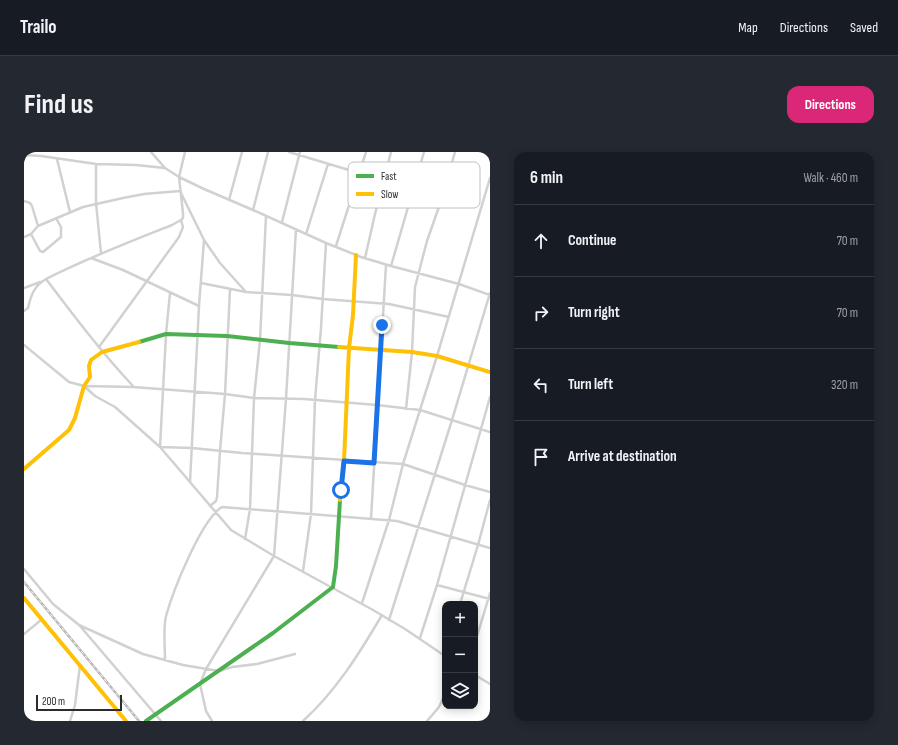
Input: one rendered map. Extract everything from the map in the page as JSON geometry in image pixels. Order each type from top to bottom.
[{"type":"street","points":[[151,152],[165,168],[179,177],[326,243],[386,265],[418,272],[490,294],[389,620]]},
{"type":"street","points":[[99,347],[177,242],[183,227],[181,220],[183,213],[179,177],[185,152]]},
{"type":"street","points":[[228,200],[242,152]]},
{"type":"street","points":[[254,210],[268,152]]},
{"type":"street","points":[[289,152],[300,153],[348,170]]},
{"type":"street","points":[[363,162],[366,152]]},
{"type":"street","points":[[388,162],[391,152]]},
{"type":"street","points":[[421,162],[424,152]]},
{"type":"street","points":[[452,162],[455,152]]},
{"type":"street","points":[[282,222],[300,153]]},
{"type":"street","points":[[24,155],[96,164],[136,165],[165,168]]},
{"type":"street","points":[[57,159],[70,212]]},
{"type":"street","points":[[96,164],[96,203],[101,253]]},
{"type":"street","points":[[306,234],[328,164]]},
{"type":"street","points":[[362,603],[490,178]]},
{"type":"street","points":[[24,237],[31,234],[38,226],[70,212],[96,203],[144,194],[180,192]]},
{"type":"street","points":[[180,192],[204,240],[226,271],[246,292]]},
{"type":"street","points":[[24,201],[30,203],[32,206],[38,226]]},
{"type":"street","points":[[336,246],[348,208]]},
{"type":"street","points":[[365,258],[376,208]]},
{"type":"street","points":[[390,266],[407,208]]},
{"type":"street","points":[[406,409],[412,352],[415,287],[431,227],[439,208]]},
{"type":"street","points":[[245,539],[250,509],[254,398],[260,340],[261,292],[266,216]]},
{"type":"street","points":[[31,234],[39,250],[43,252],[61,237],[62,230],[56,218]]},
{"type":"street","points":[[24,288],[91,257],[172,225],[181,220]]},
{"type":"street","points":[[212,721],[206,711],[200,684],[206,669],[274,556],[286,399],[296,229]]},
{"type":"street","points":[[190,482],[204,240]]},
{"type":"street","points":[[303,571],[311,514],[314,400],[323,299],[326,243]]},
{"type":"street","points":[[146,721],[273,633],[333,586],[337,561],[344,461],[349,348],[356,255]]},
{"type":"street","points":[[91,257],[123,270],[170,294],[199,306]]},
{"type":"street","points":[[371,519],[386,265]]},
{"type":"street","points":[[24,311],[28,308],[30,298],[35,287],[46,279]]},
{"type":"street","points":[[46,279],[71,314],[133,387]]},
{"type":"street","points":[[201,282],[246,292],[261,292],[323,299],[383,303],[413,308],[449,317]]},
{"type":"street","points":[[210,506],[216,501],[217,497],[225,394],[230,289]]},
{"type":"street","points":[[160,447],[166,334],[170,294]]},
{"type":"street","points":[[24,469],[69,430],[75,418],[84,386],[90,377],[89,366],[91,360],[102,352],[166,334],[227,336],[381,351],[412,352],[437,356],[490,372]]},
{"type":"street","points":[[24,345],[69,382],[84,386],[164,389],[254,398],[314,400],[377,405],[420,410],[490,432]]},
{"type":"street","points":[[84,386],[95,396],[114,407],[160,447],[232,530],[274,556],[333,586],[362,603],[420,638],[442,654]]},
{"type":"street","points":[[420,638],[437,585],[490,397]]},
{"type":"street","points":[[160,447],[192,448],[344,461],[403,464],[490,492]]},
{"type":"street","points":[[461,601],[490,500]]},
{"type":"street","points":[[165,660],[166,618],[184,567],[205,524],[215,512],[224,507],[388,520],[490,548]]},
{"type":"street","points":[[24,570],[53,604],[79,625],[161,721]]},
{"type":"street","points":[[437,585],[464,591],[489,599]]},
{"type":"street","points":[[477,637],[490,593]]},
{"type":"street","points":[[24,598],[126,721]]},
{"type":"street","points":[[303,721],[328,696],[355,661],[382,615]]},
{"type":"street","points":[[24,634],[41,620]]},
{"type":"street","points":[[79,625],[143,654],[219,671],[232,667],[257,664],[295,654]]},
{"type":"street","points":[[70,721],[75,705],[80,665]]},
{"type":"street","points":[[478,677],[490,683]]},
{"type":"street","points":[[427,721],[439,707],[442,700]]},
{"type":"railway","points":[[24,582],[139,721]]},
{"type":"traffic: fast","points":[[139,342],[166,334],[227,336],[339,347]]},
{"type":"traffic: fast","points":[[146,721],[273,633],[333,587],[336,566],[340,500]]},
{"type":"traffic: slow","points":[[340,500],[344,461],[349,348],[353,315],[356,255]]},
{"type":"traffic: slow","points":[[24,469],[69,430],[75,418],[84,386],[90,377],[89,366],[91,360],[102,352],[139,342]]},
{"type":"traffic: slow","points":[[339,347],[412,352],[437,356],[490,372]]},
{"type":"traffic: slow","points":[[24,598],[126,721]]},
{"type":"route","points":[[341,490],[344,461],[374,463],[382,325]]}]
